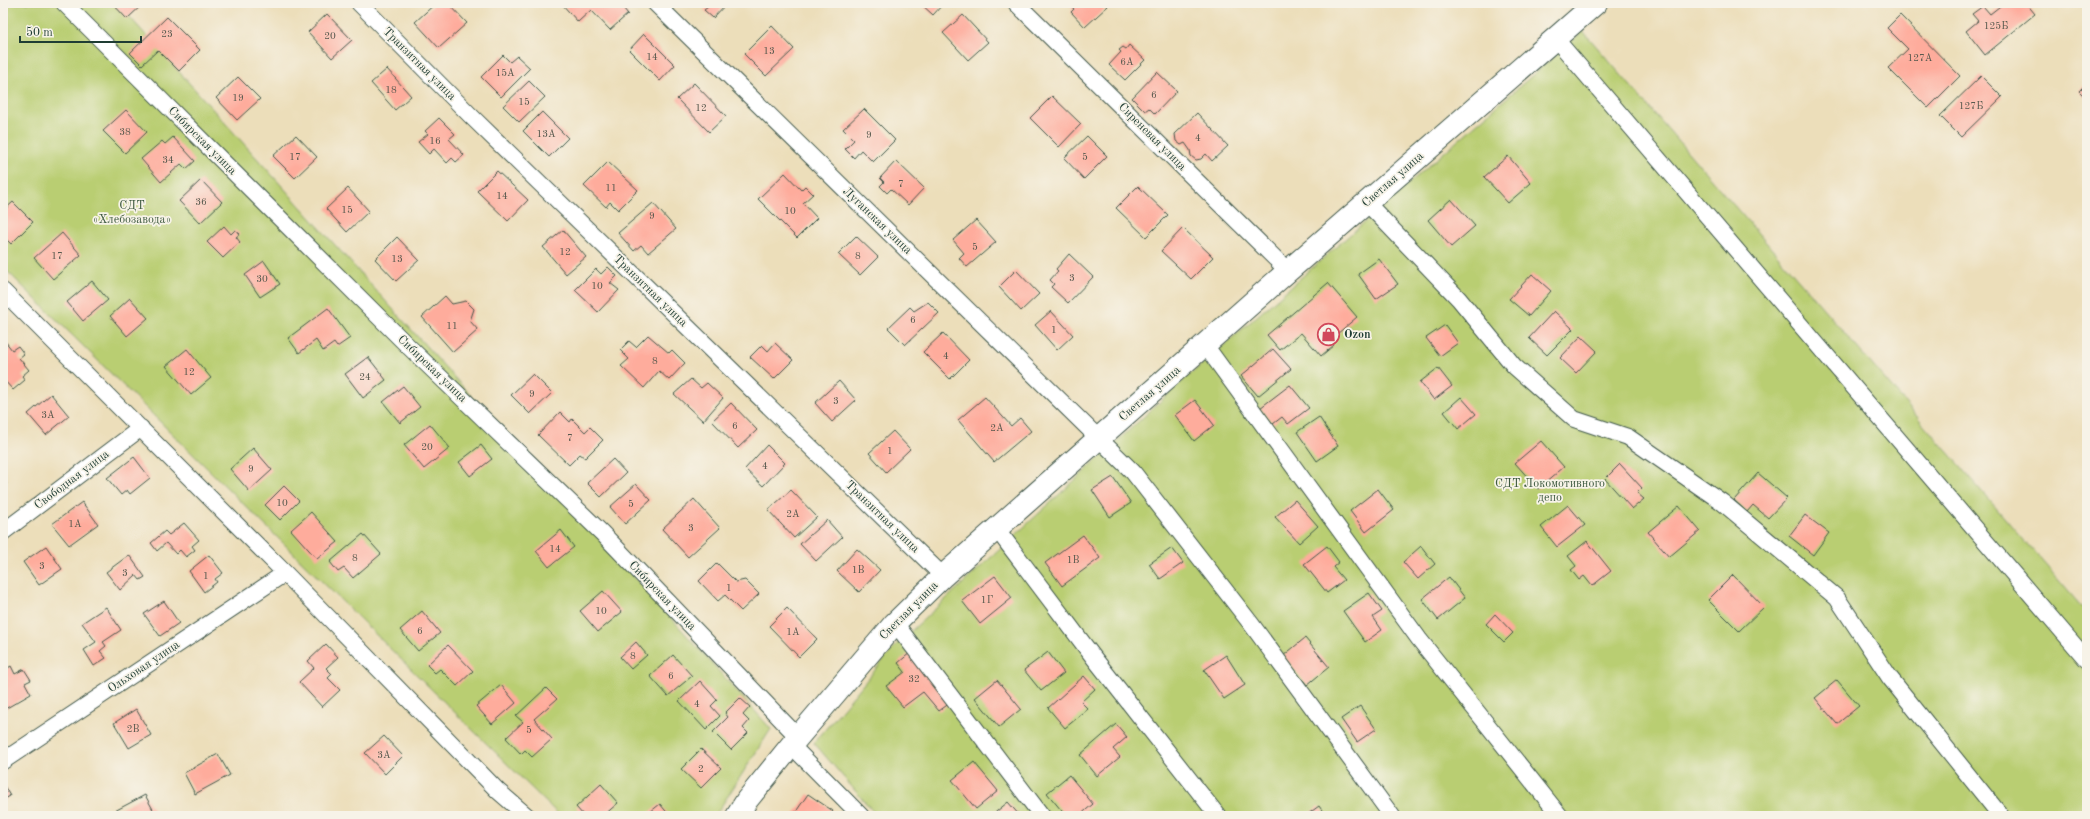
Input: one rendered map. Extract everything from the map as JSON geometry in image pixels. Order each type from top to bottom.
[{"type":"street","name":"Сибирская улица","points":[[64,3],[402,340],[602,533],[794,741],[861,816]]},
{"type":"street","name":"Транзитная улица","points":[[359,3],[472,117],[943,576]]},
{"type":"street","name":"Луганская улица","points":[[655,3],[1133,472],[1252,625],[1392,816]]},
{"type":"street","name":"Сиреневая улица","points":[[1016,3],[1288,271]]},
{"type":"street","name":"Светлая улица","points":[[737,816],[747,800],[794,741],[895,622],[943,576],[1288,271],[1367,204],[1596,3]]},
{"type":"street","points":[[1555,38],[2087,660]]},
{"type":"street","points":[[1367,204],[1459,299],[1514,366],[1574,419],[1628,437],[1722,502],[1837,598],[1890,678],[2000,816]]},
{"type":"street","points":[[3,291],[285,573],[498,791],[527,816]]},
{"type":"street","points":[[1205,345],[1419,640],[1560,816]]},
{"type":"street","name":"Свободная улица","points":[[3,532],[140,428]]},
{"type":"street","points":[[996,528],[1094,658],[1218,816]]},
{"type":"street","name":"Ольховая улица","points":[[3,761],[285,573]]},
{"type":"street","points":[[895,622],[1042,816]]},
{"type":"green space","name":"СДТ «Хлебозавода»","points":[[3,3],[117,3],[771,729],[715,816],[560,816],[3,267]]},
{"type":"green space","name":"СДТ Локомотивного депо","points":[[1583,31],[2087,613],[2087,816],[877,816],[814,743],[896,645],[1176,387]]},
{"type":"building","points":[[112,3],[144,3],[127,19]]},
{"type":"building","points":[[436,3],[448,3],[467,23],[439,48],[415,22]]},
{"type":"building","points":[[561,3],[619,3],[628,14],[610,30],[591,10],[578,22]]},
{"type":"building","points":[[704,3],[727,3],[713,18],[704,10],[708,7]]},
{"type":"building","points":[[920,3],[944,3],[933,15]]},
{"type":"building","points":[[1068,3],[1105,3],[1108,6],[1085,27],[1071,12],[1074,9]]},
{"type":"building","points":[[2004,3],[2026,3],[2035,14],[1985,55],[1966,31],[1978,21],[1972,14],[1983,6],[1990,14]]},
{"type":"building","points":[[327,14],[352,40],[332,58],[308,32]]},
{"type":"building","points":[[963,15],[988,42],[968,60],[943,33]]},
{"type":"building","points":[[1900,15],[1960,76],[1928,108],[1888,68],[1908,49],[1887,28]]},
{"type":"building","points":[[167,17],[200,50],[179,71],[158,50],[142,65],[130,53]]},
{"type":"building","points":[[772,26],[794,49],[766,76],[744,54]]},
{"type":"building","points":[[644,34],[675,65],[660,81],[629,50]]},
{"type":"building","points":[[1129,45],[1145,60],[1125,80],[1109,65],[1121,52],[1119,50],[1123,47],[1126,49]]},
{"type":"building","points":[[503,55],[510,62],[517,56],[530,68],[501,97],[481,77]]},
{"type":"building","points":[[387,69],[411,96],[395,110],[371,83]]},
{"type":"building","points":[[1157,72],[1177,91],[1155,114],[1149,108],[1145,111],[1132,98]]},
{"type":"building","points":[[1981,76],[2002,97],[1961,137],[1940,116]]},
{"type":"building","points":[[238,77],[260,99],[237,120],[216,98]]},
{"type":"building","points":[[529,81],[545,97],[519,122],[503,106]]},
{"type":"building","points":[[694,83],[726,116],[709,132],[677,99]]},
{"type":"building","points":[[2087,83],[2087,99],[2079,91]]},
{"type":"building","points":[[1052,96],[1081,124],[1059,147],[1030,118]]},
{"type":"building","points":[[864,109],[895,140],[873,162],[861,150],[854,158],[845,149],[854,140],[843,129]]},
{"type":"building","points":[[126,110],[147,132],[125,153],[103,131]]},
{"type":"building","points":[[542,112],[568,138],[549,157],[523,131]]},
{"type":"building","points":[[1197,113],[1228,146],[1212,161],[1206,154],[1201,159],[1196,160],[1191,156],[1190,150],[1185,143],[1181,145],[1176,141],[1175,134]]},
{"type":"building","points":[[439,118],[455,134],[449,139],[464,155],[456,162],[452,158],[447,163],[434,149],[429,154],[418,142],[428,134],[425,131]]},
{"type":"building","points":[[296,135],[317,157],[295,178],[273,156]]},
{"type":"building","points":[[1087,136],[1107,156],[1084,179],[1064,158]]},
{"type":"building","points":[[173,137],[195,161],[186,169],[181,164],[161,182],[141,159],[162,141],[165,144]]},
{"type":"building","points":[[1508,156],[1531,183],[1508,203],[1484,177]]},
{"type":"building","points":[[896,161],[924,188],[908,205],[891,189],[887,193],[880,186],[884,182],[880,178]]},
{"type":"building","points":[[608,162],[638,190],[618,210],[610,202],[606,207],[584,186]]},
{"type":"building","points":[[497,171],[528,200],[508,221],[477,191]]},
{"type":"building","points":[[785,173],[801,190],[805,186],[813,194],[803,203],[817,218],[797,238],[758,199]]},
{"type":"building","points":[[201,180],[222,202],[200,223],[179,201]]},
{"type":"building","points":[[1138,186],[1168,215],[1146,237],[1116,208]]},
{"type":"building","points":[[348,188],[369,211],[347,232],[326,209]]},
{"type":"building","points":[[1451,199],[1475,226],[1451,247],[1428,220]]},
{"type":"building","points":[[13,202],[33,222],[11,244],[3,236],[3,211]]},
{"type":"building","points":[[653,203],[676,229],[648,253],[641,245],[634,251],[618,233]]},
{"type":"building","points":[[976,220],[996,242],[967,267],[959,258],[964,253],[953,240]]},
{"type":"building","points":[[224,226],[231,234],[235,230],[240,234],[236,237],[240,242],[223,258],[207,242]]},
{"type":"building","points":[[1183,228],[1213,257],[1191,279],[1161,251]]},
{"type":"building","points":[[563,230],[586,257],[566,274],[543,247]]},
{"type":"building","points":[[62,233],[81,255],[53,279],[34,258]]},
{"type":"building","points":[[856,236],[878,257],[860,275],[838,254]]},
{"type":"building","points":[[397,237],[419,260],[396,281],[375,259]]},
{"type":"building","points":[[1069,254],[1093,277],[1068,303],[1051,287],[1054,284],[1050,280],[1058,271],[1056,269]]},
{"type":"building","points":[[1379,259],[1398,284],[1376,299],[1358,274]]},
{"type":"building","points":[[264,261],[280,284],[260,297],[245,275]]},
{"type":"building","points":[[608,267],[617,276],[610,283],[619,290],[598,312],[575,290],[596,269],[601,274]]},
{"type":"building","points":[[1016,270],[1039,294],[1021,311],[999,287]]},
{"type":"building","points":[[1532,274],[1551,291],[1529,316],[1509,299]]},
{"type":"building","points":[[92,281],[108,300],[83,321],[67,302]]},
{"type":"building","points":[[1328,283],[1357,317],[1330,340],[1334,345],[1321,356],[1301,333],[1280,350],[1267,335]]},
{"type":"building","points":[[445,296],[452,304],[466,301],[474,309],[470,321],[478,330],[453,352],[422,317]]},
{"type":"building","points":[[130,298],[148,318],[127,336],[110,316]]},
{"type":"building","points":[[928,302],[939,313],[905,345],[888,328],[910,307],[914,311]]},
{"type":"building","points":[[328,308],[350,338],[337,347],[334,343],[323,351],[316,340],[299,353],[288,338]]},
{"type":"building","points":[[1051,311],[1073,335],[1057,350],[1035,325]]},
{"type":"building","points":[[1554,311],[1573,329],[1547,355],[1529,338]]},
{"type":"building","points":[[1445,325],[1458,343],[1440,356],[1426,338]]},
{"type":"building","points":[[943,333],[969,360],[950,379],[923,352]]},
{"type":"building","points":[[648,335],[669,353],[672,350],[685,363],[669,380],[659,371],[644,388],[621,366],[629,359],[620,350],[629,341],[636,347]]},
{"type":"building","points":[[1581,336],[1597,351],[1576,373],[1560,358]]},
{"type":"building","points":[[5,341],[12,350],[18,346],[24,354],[19,358],[29,370],[22,376],[25,380],[13,390],[3,379],[3,343]]},
{"type":"building","points":[[775,343],[793,360],[774,379],[750,357],[762,345],[768,351]]},
{"type":"building","points":[[187,349],[211,378],[191,395],[166,366]]},
{"type":"building","points":[[1273,349],[1291,369],[1258,396],[1241,376]]},
{"type":"building","points":[[368,357],[386,380],[363,398],[345,374]]},
{"type":"building","points":[[1438,368],[1452,386],[1434,400],[1420,382]]},
{"type":"building","points":[[533,374],[552,393],[530,414],[511,395]]},
{"type":"building","points":[[691,379],[701,388],[707,383],[723,398],[703,421],[674,394]]},
{"type":"building","points":[[839,381],[856,400],[832,422],[815,403]]},
{"type":"building","points":[[1290,385],[1309,408],[1288,424],[1282,417],[1273,424],[1260,408]]},
{"type":"building","points":[[403,386],[420,407],[400,423],[383,402]]},
{"type":"building","points":[[51,394],[69,416],[46,435],[28,414]]},
{"type":"building","points":[[985,397],[1011,426],[1020,418],[1031,431],[994,462],[958,420]]},
{"type":"building","points":[[1461,397],[1476,414],[1458,429],[1444,412]]},
{"type":"building","points":[[1195,400],[1214,425],[1194,441],[1175,415]]},
{"type":"building","points":[[731,403],[757,430],[738,448],[712,421]]},
{"type":"building","points":[[560,412],[570,422],[572,419],[585,432],[590,427],[603,440],[585,458],[580,454],[569,465],[538,435]]},
{"type":"building","points":[[1319,417],[1338,446],[1317,461],[1297,432]]},
{"type":"building","points":[[430,424],[450,448],[424,469],[404,445]]},
{"type":"building","points":[[893,431],[910,449],[886,472],[869,453]]},
{"type":"building","points":[[1541,441],[1564,467],[1538,489],[1515,463]]},
{"type":"building","points":[[481,445],[492,459],[470,476],[459,462]]},
{"type":"building","points":[[767,445],[785,463],[763,486],[745,469]]},
{"type":"building","points":[[253,448],[272,470],[249,491],[230,469]]},
{"type":"building","points":[[134,457],[150,478],[130,494],[127,490],[121,495],[107,478]]},
{"type":"building","points":[[613,459],[626,473],[601,497],[587,483]]},
{"type":"building","points":[[1620,464],[1642,488],[1637,493],[1644,499],[1632,509],[1605,479]]},
{"type":"building","points":[[1758,473],[1787,498],[1768,518],[1753,505],[1747,512],[1734,500]]},
{"type":"building","points":[[1113,477],[1131,503],[1110,517],[1092,490]]},
{"type":"building","points":[[3,478],[7,484],[3,487]]},
{"type":"building","points":[[636,484],[651,500],[625,524],[610,507]]},
{"type":"building","points":[[284,486],[299,501],[280,520],[265,505]]},
{"type":"building","points":[[1378,489],[1394,510],[1366,532],[1350,511]]},
{"type":"building","points":[[791,490],[817,517],[794,538],[768,510]]},
{"type":"building","points":[[694,499],[720,528],[688,557],[662,529]]},
{"type":"building","points":[[1295,500],[1318,526],[1299,543],[1275,517]]},
{"type":"building","points":[[82,502],[98,524],[69,545],[52,524]]},
{"type":"building","points":[[1568,505],[1585,525],[1557,547],[1541,527]]},
{"type":"building","points":[[1679,506],[1700,531],[1669,557],[1648,532]]},
{"type":"building","points":[[311,512],[338,542],[317,559],[291,530]]},
{"type":"building","points":[[1805,515],[1829,533],[1813,555],[1789,536]]},
{"type":"building","points":[[827,520],[842,537],[816,561],[800,544]]},
{"type":"building","points":[[184,523],[199,540],[192,546],[195,550],[186,557],[180,550],[176,554],[166,543],[157,551],[151,543],[165,531],[169,535]]},
{"type":"building","points":[[561,530],[574,547],[549,567],[536,551]]},
{"type":"building","points":[[363,534],[381,554],[353,578],[344,568],[338,572],[330,562]]},
{"type":"building","points":[[1083,535],[1100,558],[1062,586],[1045,563]]},
{"type":"building","points":[[1587,541],[1611,571],[1592,586],[1584,576],[1579,580],[1571,570],[1576,566],[1568,556]]},
{"type":"building","points":[[46,546],[62,569],[39,585],[23,562]]},
{"type":"building","points":[[1327,546],[1339,562],[1333,567],[1344,580],[1327,593],[1304,564]]},
{"type":"building","points":[[1421,546],[1435,564],[1418,579],[1403,562]]},
{"type":"building","points":[[1172,548],[1183,563],[1160,579],[1149,564]]},
{"type":"building","points":[[857,549],[880,570],[859,592],[837,571]]},
{"type":"building","points":[[129,555],[145,577],[140,580],[136,575],[120,590],[106,572]]},
{"type":"building","points":[[209,555],[223,573],[215,579],[217,582],[204,592],[189,571]]},
{"type":"building","points":[[717,563],[736,582],[745,580],[759,594],[741,611],[725,595],[718,601],[699,581]]},
{"type":"building","points":[[1733,575],[1764,607],[1739,631],[1708,600]]},
{"type":"building","points":[[995,576],[1012,598],[980,624],[962,601]]},
{"type":"building","points":[[1449,577],[1465,598],[1438,620],[1422,599]]},
{"type":"building","points":[[603,591],[622,612],[598,632],[580,611]]},
{"type":"building","points":[[1369,593],[1382,611],[1373,617],[1382,630],[1365,642],[1343,611]]},
{"type":"building","points":[[164,601],[179,623],[160,636],[144,614]]},
{"type":"building","points":[[106,607],[121,630],[103,642],[106,646],[100,651],[106,658],[94,666],[84,650],[96,642],[82,623]]},
{"type":"building","points":[[787,608],[817,639],[799,657],[769,626]]},
{"type":"building","points":[[422,611],[440,633],[418,651],[400,630]]},
{"type":"building","points":[[1495,614],[1513,633],[1504,642],[1486,624]]},
{"type":"building","points":[[1305,638],[1329,667],[1307,685],[1283,656]]},
{"type":"building","points":[[636,642],[647,655],[631,669],[620,657]]},
{"type":"building","points":[[326,644],[338,657],[326,668],[332,674],[328,678],[340,690],[322,707],[299,682],[314,668],[308,661]]},
{"type":"building","points":[[448,645],[473,671],[457,686],[440,669],[435,673],[427,665]]},
{"type":"building","points":[[911,652],[950,703],[939,711],[923,692],[903,707],[886,686],[905,672],[898,663]]},
{"type":"building","points":[[1048,652],[1064,673],[1041,691],[1024,670]]},
{"type":"building","points":[[673,655],[692,676],[668,696],[650,676]]},
{"type":"building","points":[[1226,655],[1245,685],[1224,699],[1204,670]]},
{"type":"building","points":[[11,666],[15,674],[24,669],[31,680],[25,683],[31,694],[5,709],[3,705],[3,671]]},
{"type":"building","points":[[1084,676],[1095,689],[1081,702],[1088,709],[1065,728],[1048,708]]},
{"type":"building","points":[[997,680],[1021,709],[999,727],[975,698]]},
{"type":"building","points":[[1837,680],[1859,706],[1837,724],[1815,698]]},
{"type":"building","points":[[700,681],[717,700],[711,706],[720,716],[706,730],[679,701]]},
{"type":"building","points":[[501,685],[516,703],[492,724],[476,706]]},
{"type":"building","points":[[546,688],[557,699],[534,719],[552,739],[532,757],[525,750],[521,754],[506,738],[523,722],[516,716]]},
{"type":"building","points":[[740,698],[750,707],[743,715],[749,721],[743,728],[748,733],[731,750],[713,732],[728,717],[725,713]]},
{"type":"building","points":[[1360,706],[1376,729],[1357,742],[1341,719]]},
{"type":"building","points":[[136,709],[151,735],[129,748],[114,723]]},
{"type":"building","points":[[1116,724],[1127,737],[1113,749],[1120,757],[1097,776],[1080,755]]},
{"type":"building","points":[[384,736],[403,756],[385,774],[365,753]]},
{"type":"building","points":[[701,749],[721,768],[701,788],[681,769]]},
{"type":"building","points":[[218,754],[230,775],[195,794],[184,773]]},
{"type":"building","points":[[974,762],[998,791],[976,809],[952,780]]},
{"type":"building","points":[[1069,775],[1093,804],[1079,816],[1066,816],[1047,793]]},
{"type":"building","points":[[3,784],[10,796],[3,800]]},
{"type":"building","points":[[601,784],[618,803],[603,816],[584,816],[576,807]]},
{"type":"building","points":[[808,794],[833,811],[829,816],[793,816]]},
{"type":"building","points":[[145,795],[156,815],[110,816],[109,814]]},
{"type":"building","points":[[1008,802],[1020,816],[991,816]]},
{"type":"building","points":[[660,804],[670,816],[645,816]]},
{"type":"building","points":[[1319,806],[1326,816],[1310,816],[1308,814]]},
{"type":"place","name":"Ozon","points":[[1329,335]]}]
